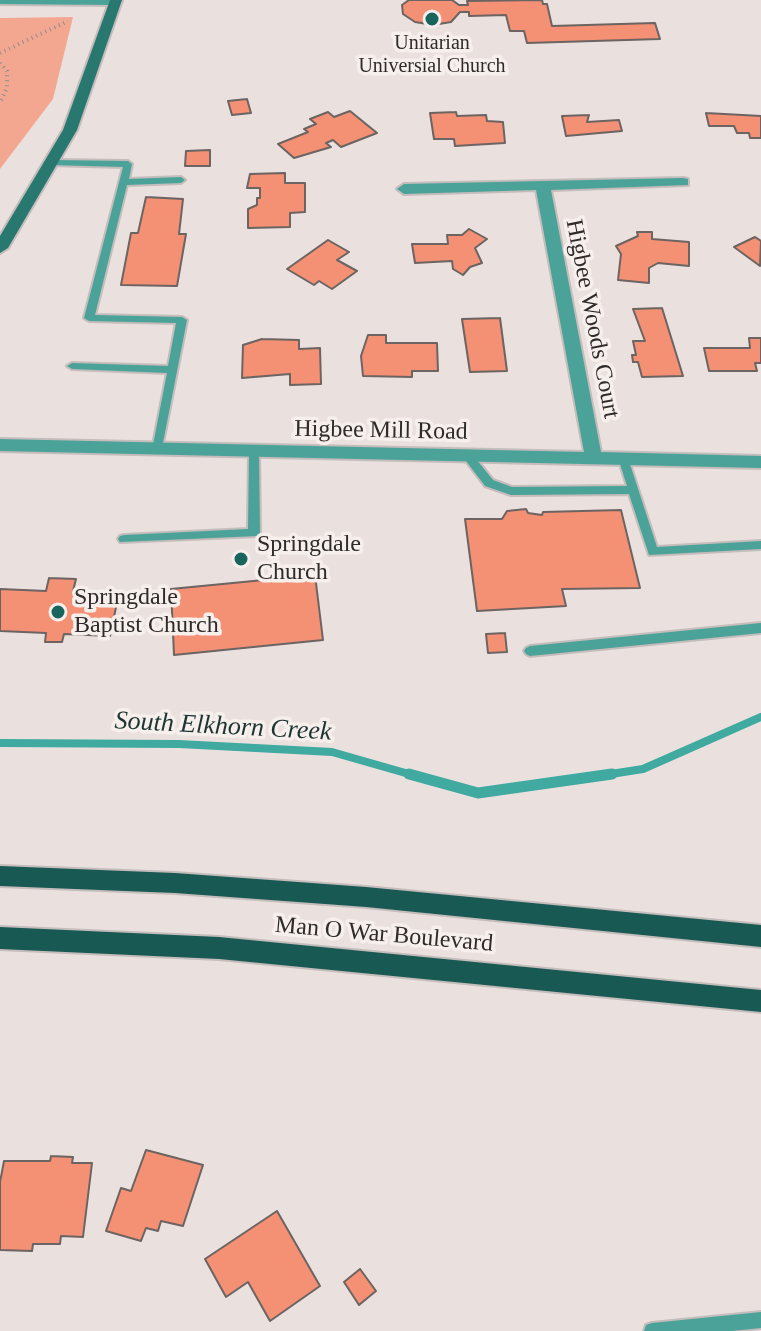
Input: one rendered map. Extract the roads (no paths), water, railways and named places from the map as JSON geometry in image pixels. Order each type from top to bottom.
[{"type":"main road","points":[[1,245],[53,163],[86,91],[116,1]]},
{"type":"main road","name":"Man O War Boulevard","points":[[0,876],[175,883],[366,897],[761,936]]},
{"type":"main road","name":"Man O War Boulevard","points":[[0,938],[219,948],[761,1001]]},
{"type":"street","points":[[0,0],[116,1]]},
{"type":"street","name":"Higbee Woods Court","points":[[404,189],[683,182]]},
{"type":"street","name":"Higbee Woods Court","points":[[543,186],[594,460]]},
{"type":"street","name":"Higbee Mill Road","points":[[0,445],[761,462]]},
{"type":"lane","points":[[53,163],[128,164],[89,318],[182,320],[157,450]]},
{"type":"lane","points":[[124,182],[181,180]]},
{"type":"lane","points":[[72,366],[172,370]]},
{"type":"lane","points":[[124,539],[254,533],[254,452]]},
{"type":"lane","points":[[468,457],[489,483],[511,491],[633,490]]},
{"type":"lane","points":[[624,461],[653,552],[761,545]]},
{"type":"lane","points":[[530,651],[761,628]]},
{"type":"lane","points":[[652,1331],[761,1320]]},
{"type":"waterway","name":"South Elkhorn Creek","points":[[599,776],[643,769],[761,717]]},
{"type":"waterway","name":"South Elkhorn Creek","points":[[0,743],[179,744],[332,752],[409,774]]},
{"type":"waterway","name":"South Elkhorn Creek","points":[[409,774],[478,793],[599,776]]},
{"type":"waterway","name":"South Elkhorn Creek","points":[[409,774],[416,776]]},
{"type":"waterway","name":"South Elkhorn Creek","points":[[599,776],[612,774]]},
{"type":"place","name":"Unitarian Universial Church","points":[[432,19]]},
{"type":"place","name":"Springdale Church","points":[[241,559]]},
{"type":"place","name":"Springdale Baptist Church","points":[[58,612]]}]
